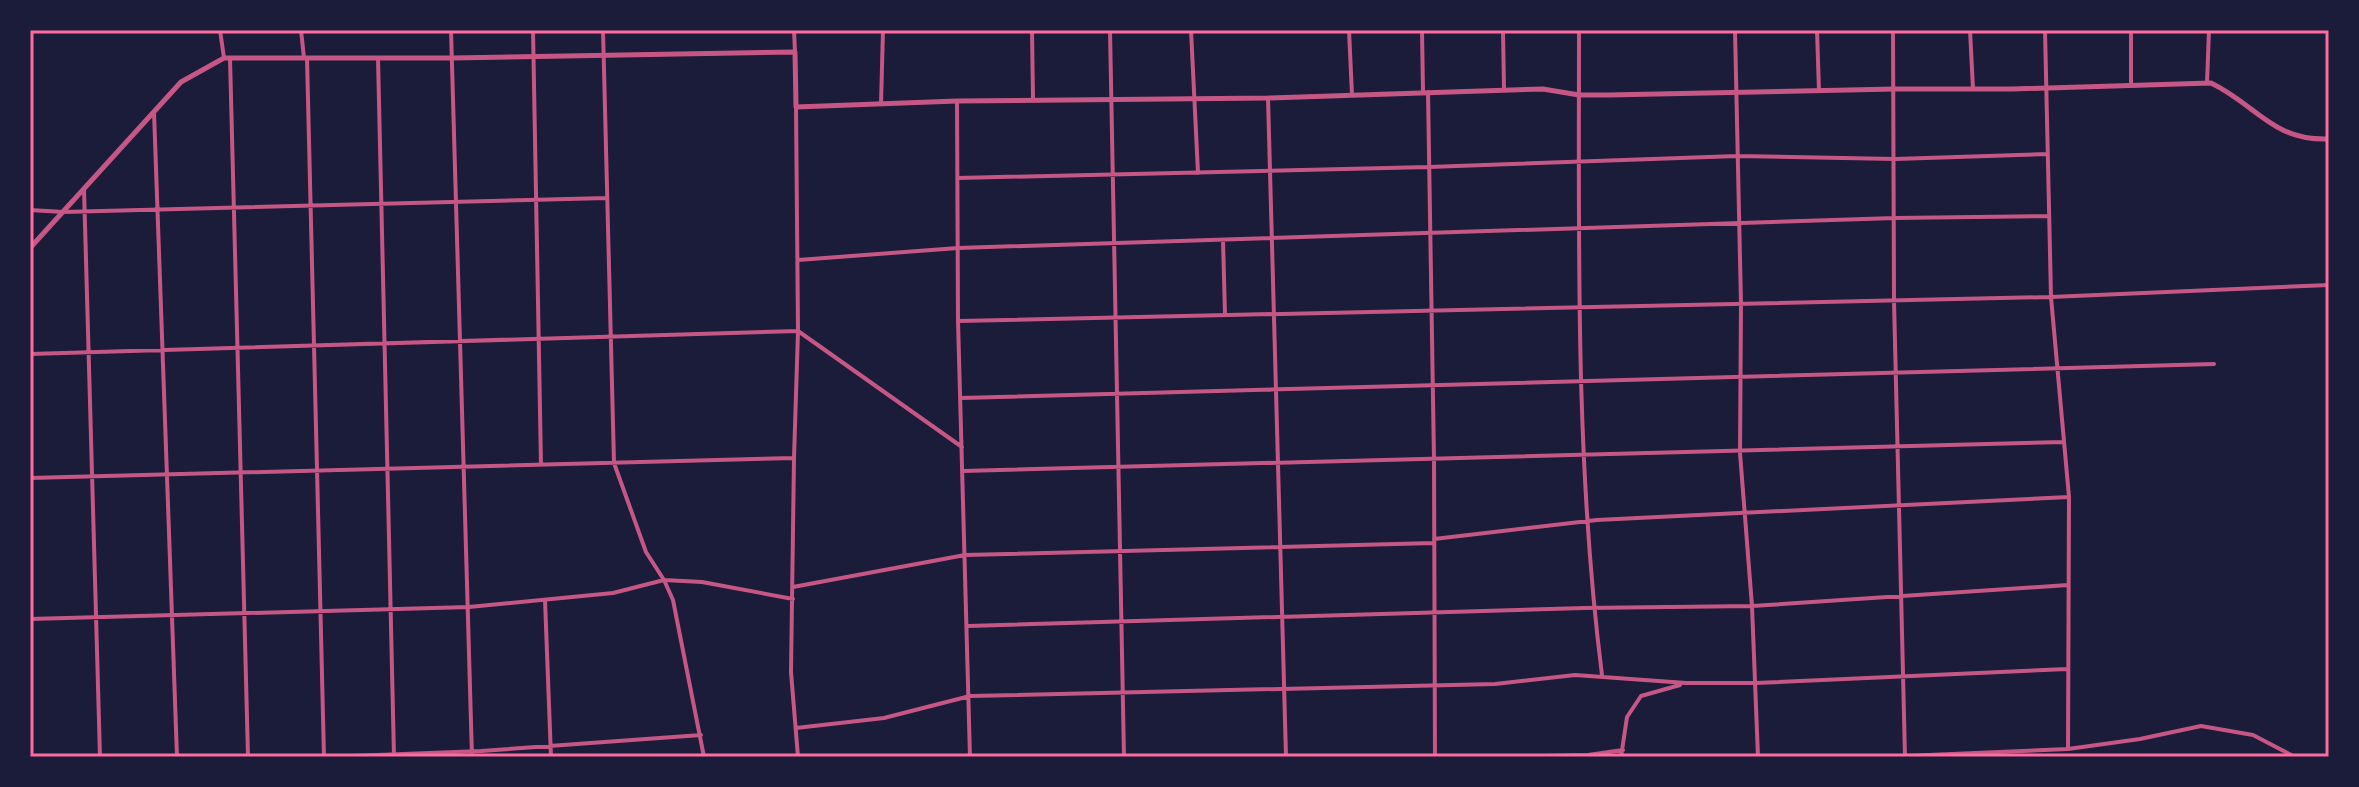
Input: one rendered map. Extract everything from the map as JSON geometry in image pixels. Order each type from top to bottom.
[{"type":"street","points":[[220,30],[227,58],[234,207],[248,757]]},
{"type":"street","points":[[301,30],[306,58],[324,757],[472,754],[701,735]]},
{"type":"street","points":[[451,30],[472,754]]},
{"type":"street","points":[[533,30],[541,465]]},
{"type":"street","points":[[603,30],[614,463],[646,552],[673,600],[704,757]]},
{"type":"street","points":[[794,30],[798,331],[791,672],[798,757]]},
{"type":"street","points":[[881,104],[883,30]]},
{"type":"street","points":[[1032,30],[1033,99]]},
{"type":"street","points":[[1110,30],[1124,757]]},
{"type":"street","points":[[1191,30],[1198,173]]},
{"type":"street","points":[[1349,30],[1352,95]]},
{"type":"street","points":[[1422,30],[1432,311],[1435,757]]},
{"type":"street","points":[[1503,30],[1504,90]]},
{"type":"street","points":[[1579,30],[1585,455],[1593,608],[1602,675]]},
{"type":"street","points":[[1735,30],[1741,304],[1740,451],[1747,513],[1758,757]]},
{"type":"street","points":[[1817,30],[1819,91]]},
{"type":"street","points":[[1893,30],[1894,301],[1905,756]]},
{"type":"street","points":[[1970,30],[1973,89]]},
{"type":"street","points":[[2045,30],[2051,297],[2069,497],[2068,749]]},
{"type":"street","points":[[2131,30],[2131,85]]},
{"type":"street","points":[[2207,83],[2209,30]]},
{"type":"street","points":[[30,248],[181,82],[227,58],[795,52]]},
{"type":"street","points":[[378,58],[394,756]]},
{"type":"street","points":[[796,107],[1543,89],[1579,95],[2207,83],[2231,93],[2271,126],[2312,140],[2329,139]]},
{"type":"street","points":[[1268,98],[1286,757]]},
{"type":"street","points":[[957,101],[958,321],[970,757]]},
{"type":"street","points":[[154,112],[177,757]]},
{"type":"street","points":[[958,178],[1737,156],[1895,159],[2047,154]]},
{"type":"street","points":[[84,189],[100,757]]},
{"type":"street","points":[[30,210],[63,212],[607,198]]},
{"type":"street","points":[[798,260],[958,248],[1895,218],[2049,216]]},
{"type":"street","points":[[1223,240],[1225,315]]},
{"type":"street","points":[[958,321],[2051,297],[2329,285]]},
{"type":"street","points":[[30,354],[798,331],[962,447]]},
{"type":"street","points":[[961,398],[2214,364]]},
{"type":"street","points":[[963,471],[2064,442]]},
{"type":"street","points":[[30,478],[794,458]]},
{"type":"street","points":[[793,587],[965,555],[1434,541],[1589,521],[2069,497]]},
{"type":"street","points":[[30,619],[469,607],[613,593],[664,580],[702,582],[793,599]]},
{"type":"street","points":[[968,626],[1752,606],[2068,585]]},
{"type":"street","points":[[545,600],[551,757]]},
{"type":"street","points":[[796,728],[884,718],[970,696],[1495,684],[1575,675],[1686,683],[1756,683],[2067,669]]},
{"type":"street","points":[[1621,757],[1627,717],[1641,696],[1686,683]]},
{"type":"street","points":[[1881,757],[2068,749],[2140,739],[2201,726],[2253,735],[2295,757]]},
{"type":"street","points":[[1498,757],[1588,755],[1623,750]]},
{"type":"street","points":[[1712,757],[1722,757]]}]
